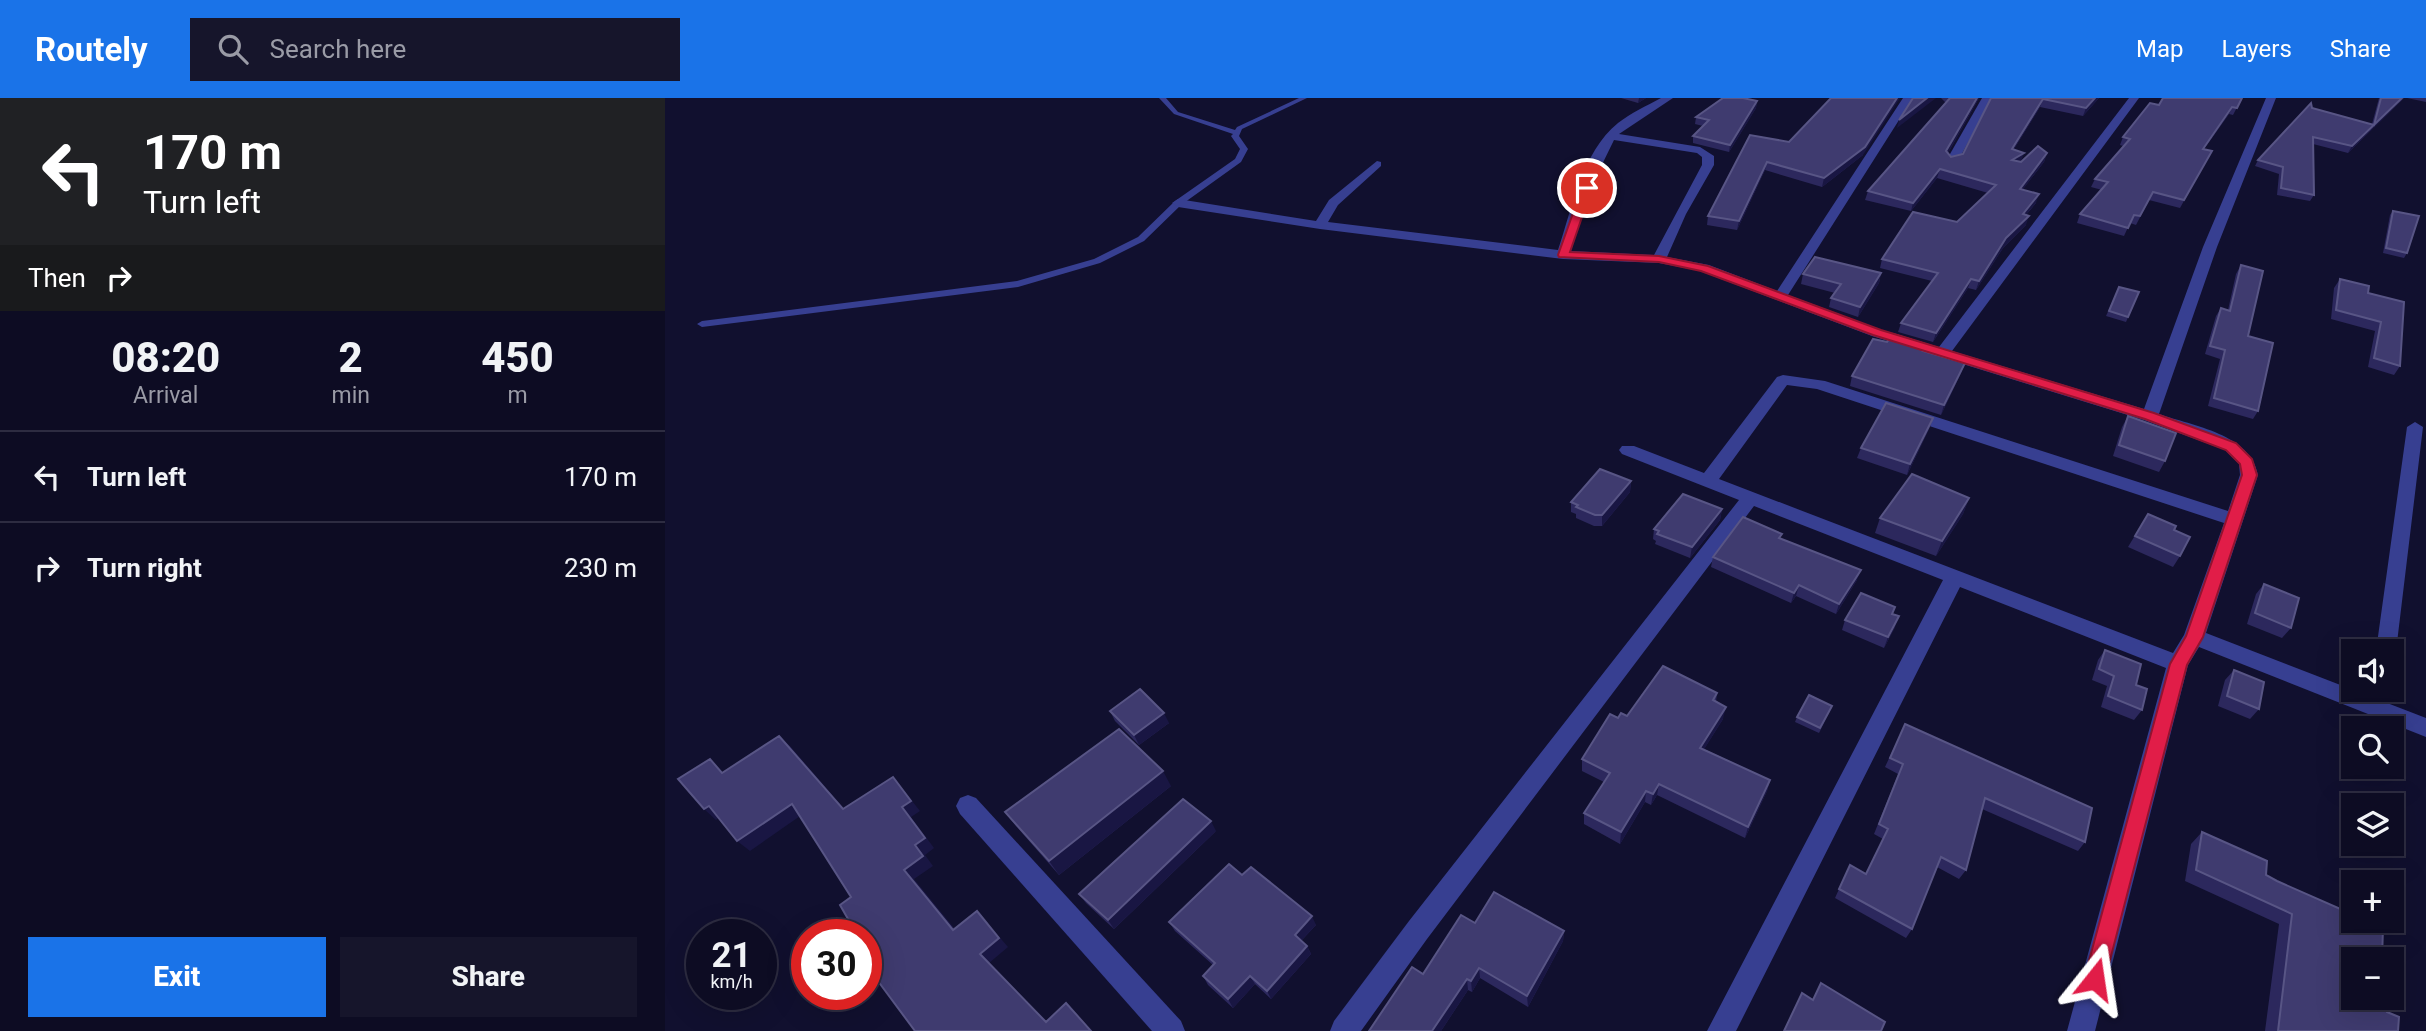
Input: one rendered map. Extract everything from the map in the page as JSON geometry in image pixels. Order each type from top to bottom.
[{"type":"street","points":[[1563,255],[1587,188],[1591,167],[1611,136],[1619,127],[1668,98]]},
{"type":"street","points":[[1779,298],[1908,98]]},
{"type":"street","points":[[1952,161],[1987,98]]},
{"type":"street","points":[[1943,352],[2134,98]]},
{"type":"street","points":[[2150,416],[2210,247],[2271,98]]},
{"type":"street","points":[[1611,136],[1700,150],[1708,156],[1708,164],[1659,259]]},
{"type":"street","points":[[1320,225],[1333,203],[1377,164]]},
{"type":"street","points":[[1178,203],[1320,225],[1563,255],[1659,259],[1704,268],[1877,333],[2150,416],[2231,446],[2247,462],[2249,475],[2194,637],[2178,664],[2081,1031]]},
{"type":"street","points":[[1707,481],[1783,380],[1795,379],[1819,384],[2233,519]]},
{"type":"street","points":[[2388,639],[2415,427]]},
{"type":"street","points":[[1628,450],[2178,664]]},
{"type":"street","points":[[1344,1031],[1418,930],[1751,499]]},
{"type":"street","points":[[1721,1031],[1954,579]]},
{"type":"street","points":[[2194,637],[2341,685]]},
{"type":"street","points":[[2385,702],[2426,728]]},
{"type":"street","points":[[968,806],[1171,1031]]},
{"type":"lane","points":[[1162,98],[1176,113],[1237,133]]},
{"type":"lane","points":[[702,324],[1018,284],[1108,256],[1141,239],[1178,203],[1238,160],[1244,149],[1235,136],[1240,128],[1304,98]]},
{"type":"building","points":[[1723,98],[1757,101],[1730,145],[1693,136],[1709,120],[1696,117]]},
{"type":"building","points":[[1831,98],[1897,98],[1865,147],[1824,178],[1767,162],[1739,221],[1708,216],[1750,135],[1789,142]]},
{"type":"building","points":[[1913,98],[1927,98],[1899,120]]},
{"type":"building","points":[[1950,98],[1977,98],[1946,151],[1951,157],[1963,154],[1991,98],[2095,98],[2086,108],[2043,99],[2012,149],[2024,153],[2012,160],[2021,162],[2038,146],[2047,153],[2020,189],[2039,194],[2023,214],[2029,216],[2006,238],[1979,281],[1971,279],[1936,333],[1901,323],[1938,273],[1882,259],[1913,212],[1957,222],[1996,185],[1940,169],[1913,203],[1868,191]]},
{"type":"building","points":[[2163,98],[2242,98],[2237,108],[2232,107],[2203,149],[2212,151],[2184,200],[2153,192],[2140,216],[2134,215],[2128,228],[2080,214],[2108,182],[2095,179],[2130,139],[2123,137],[2150,103],[2159,105]]},
{"type":"building","points":[[2381,98],[2402,98],[2374,125]]},
{"type":"building","points":[[2311,103],[2312,108],[2374,125],[2352,146],[2313,137],[2314,195],[2281,188],[2283,167],[2258,160]]},
{"type":"building","points":[[2393,211],[2419,216],[2407,253],[2386,248]]},
{"type":"building","points":[[1815,257],[1881,273],[1860,307],[1831,298],[1841,284],[1803,274]]},
{"type":"building","points":[[2241,265],[2263,271],[2248,336],[2273,343],[2258,411],[2214,398],[2225,350],[2210,346],[2221,308],[2230,311]]},
{"type":"building","points":[[2340,279],[2369,286],[2368,293],[2404,302],[2400,366],[2374,358],[2381,322],[2336,310]]},
{"type":"building","points":[[2119,287],[2139,292],[2128,317],[2109,311]]},
{"type":"building","points":[[1893,334],[1928,345],[1923,351],[1965,363],[1944,405],[1852,376],[1873,339],[1887,342]]},
{"type":"building","points":[[1886,403],[1933,418],[1910,464],[1861,448]]},
{"type":"building","points":[[2128,416],[2176,433],[2165,461],[2119,445]]},
{"type":"building","points":[[1600,469],[1631,481],[1602,515],[1595,515],[1571,502]]},
{"type":"building","points":[[1912,474],[1969,498],[1942,541],[1880,518]]},
{"type":"building","points":[[1683,494],[1722,509],[1692,547],[1657,534],[1659,531],[1654,529]]},
{"type":"building","points":[[2148,514],[2176,526],[2174,530],[2190,537],[2180,556],[2135,536]]},
{"type":"building","points":[[1743,517],[1782,534],[1779,538],[1861,570],[1839,604],[1799,585],[1794,593],[1713,557]]},
{"type":"building","points":[[2264,584],[2299,598],[2291,628],[2255,613]]},
{"type":"building","points":[[1861,593],[1895,607],[1892,614],[1899,616],[1888,637],[1845,620]]},
{"type":"building","points":[[2105,650],[2141,664],[2136,685],[2147,689],[2142,710],[2108,696],[2114,676],[2099,669]]},
{"type":"building","points":[[1663,666],[1717,693],[1713,700],[1726,707],[1700,748],[1770,780],[1748,827],[1659,784],[1653,794],[1646,791],[1621,832],[1584,813],[1610,773],[1582,759],[1610,714],[1618,718],[1621,713],[1627,716]]},
{"type":"building","points":[[2234,670],[2264,682],[2259,709],[2227,696]]},
{"type":"building","points":[[1140,689],[1164,713],[1134,735],[1110,711]]},
{"type":"building","points":[[1809,695],[1832,706],[1820,728],[1797,717]]},
{"type":"building","points":[[1905,724],[2092,808],[2085,842],[1985,798],[1966,870],[1941,857],[1912,929],[1839,889],[1850,865],[1866,874],[1888,829],[1879,824],[1903,764],[1890,758]]},
{"type":"building","points":[[1119,729],[1163,771],[1049,861],[1005,812]]},
{"type":"building","points":[[779,736],[843,809],[893,777],[911,801],[902,807],[925,838],[915,845],[923,856],[904,870],[953,930],[977,911],[999,938],[980,954],[1046,1022],[1066,1003],[1091,1031],[915,1031],[882,987],[882,919],[848,919],[840,905],[851,897],[792,804],[737,841],[709,806],[704,809],[678,779],[710,759],[722,773]]},
{"type":"building","points":[[1183,799],[1211,821],[1108,920],[1079,894]]},
{"type":"building","points":[[2202,832],[2267,861],[2266,875],[2341,909],[2341,933],[2383,933],[2382,947],[2341,947],[2341,1010],[2387,1010],[2399,1017],[2398,1031],[2278,1031],[2292,914],[2196,870]]},
{"type":"building","points":[[1229,864],[1242,875],[1251,867],[1312,916],[1295,935],[1307,946],[1267,991],[1250,976],[1228,999],[1203,976],[1215,963],[1169,922]]},
{"type":"building","points":[[1494,892],[1564,931],[1527,996],[1479,968],[1471,981],[1467,979],[1432,1031],[1369,1031],[1412,967],[1423,974],[1461,915],[1475,923]]},
{"type":"building","points":[[1821,983],[1885,1022],[1881,1031],[1784,1031],[1802,993],[1813,1000]]},
{"type":"route","points":[[1587,188],[1563,255],[1659,259],[1704,268],[1877,333],[2150,416],[2231,446],[2247,462],[2249,475],[2194,637],[2178,664],[2095,979]]}]
